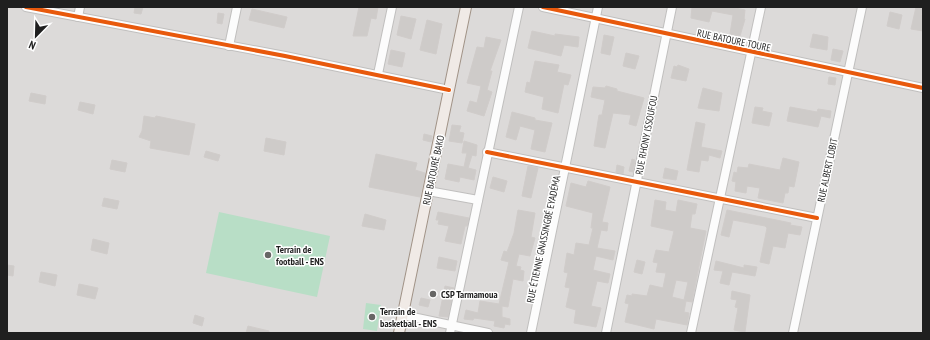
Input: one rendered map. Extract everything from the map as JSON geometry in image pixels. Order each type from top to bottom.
[{"type":"main road","name":"RUE BATOURÉ BAKO","points":[[399,333],[466,7]]},
{"type":"street","points":[[26,7],[378,74],[449,90]]},
{"type":"street","points":[[78,17],[80,7]]},
{"type":"street","points":[[229,46],[237,7]]},
{"type":"street","points":[[378,74],[392,7]]},
{"type":"street","points":[[451,329],[487,152],[519,7]]},
{"type":"street","name":"RUE BATOURE TOURE","points":[[542,7],[923,88]]},
{"type":"street","name":"RUE ÉTIENNE GNASSINGBÉ EYADÉMA","points":[[531,333],[598,7]]},
{"type":"street","name":"RUE RHONY ISSOUFOU","points":[[606,333],[672,7]]},
{"type":"street","points":[[691,333],[761,7]]},
{"type":"street","name":"RUE ALBERT LOBIT","points":[[793,333],[847,71],[862,7]]},
{"type":"street","points":[[487,152],[817,218]]},
{"type":"street","points":[[428,191],[478,200]]},
{"type":"street","points":[[403,315],[451,329],[488,333]]},
{"type":"shaded area","points":[[7,7],[923,7],[923,333],[7,333]]},
{"type":"green space","name":"Terrain de football - ENS","points":[[219,212],[330,236],[317,297],[206,273]]},
{"type":"green space","name":"Terrain de basketball - ENS","points":[[366,303],[381,305],[377,331],[363,329]]},
{"type":"building","points":[[135,7],[143,7],[141,14],[134,13]]},
{"type":"building","points":[[359,7],[378,7],[376,19],[371,18],[367,36],[353,36]]},
{"type":"building","points":[[692,7],[730,7],[745,10],[745,19],[740,36],[730,34],[733,15],[712,11],[709,22],[691,18]]},
{"type":"building","points":[[916,7],[923,7],[921,15],[923,15],[923,31],[911,29]]},
{"type":"building","points":[[252,9],[287,17],[284,28],[249,20]]},
{"type":"building","points":[[890,12],[902,15],[899,29],[887,26]]},
{"type":"building","points":[[218,13],[224,14],[222,24],[217,23]]},
{"type":"building","points":[[401,16],[416,19],[411,39],[397,35]]},
{"type":"building","points":[[427,20],[442,24],[436,54],[420,50]]},
{"type":"building","points":[[532,31],[555,36],[555,34],[579,37],[578,47],[564,45],[561,56],[528,48]]},
{"type":"building","points":[[813,34],[828,37],[827,50],[810,47]]},
{"type":"building","points":[[604,35],[614,37],[610,55],[601,53]]},
{"type":"building","points":[[486,37],[501,40],[490,71],[492,71],[487,90],[492,92],[484,116],[467,111],[470,101],[477,103],[481,86],[467,83],[477,47],[484,48]]},
{"type":"building","points":[[833,49],[843,51],[840,62],[831,60]]},
{"type":"building","points":[[391,50],[405,53],[402,67],[388,64]]},
{"type":"building","points":[[626,53],[639,56],[635,69],[623,66]]},
{"type":"building","points":[[535,61],[559,65],[557,72],[571,75],[568,85],[564,84],[558,113],[542,109],[544,97],[525,92],[527,82],[530,83]]},
{"type":"building","points":[[678,65],[689,69],[686,81],[671,78],[674,66],[677,67]]},
{"type":"building","points":[[829,77],[836,78],[835,85],[828,84]]},
{"type":"building","points":[[606,86],[617,89],[617,91],[644,98],[636,126],[629,124],[631,115],[613,113],[605,148],[594,146],[599,115],[602,115],[605,100],[591,97],[593,87],[605,88]]},
{"type":"building","points":[[703,88],[722,93],[719,111],[698,108]]},
{"type":"building","points":[[31,93],[46,96],[45,104],[29,101]]},
{"type":"building","points":[[80,102],[95,105],[93,114],[78,110]]},
{"type":"building","points":[[755,107],[763,108],[762,111],[772,113],[769,126],[752,123]]},
{"type":"building","points":[[790,107],[817,112],[818,109],[831,111],[830,118],[821,116],[818,127],[787,121]]},
{"type":"building","points":[[512,112],[535,118],[535,120],[552,123],[545,152],[531,149],[535,130],[520,126],[516,140],[506,137]]},
{"type":"building","points":[[144,116],[155,118],[156,116],[195,124],[189,155],[150,148],[151,141],[139,137],[142,131]]},
{"type":"building","points":[[696,122],[705,124],[701,147],[722,151],[720,158],[709,155],[708,161],[701,160],[699,172],[687,170]]},
{"type":"building","points":[[452,125],[461,126],[459,132],[464,133],[462,143],[449,141]]},
{"type":"building","points":[[424,134],[432,136],[431,142],[423,140]]},
{"type":"building","points":[[266,138],[286,142],[284,155],[264,151]]},
{"type":"building","points":[[464,141],[477,145],[476,156],[472,155],[468,168],[476,170],[474,180],[460,177],[459,182],[445,179],[448,164],[464,167],[467,153],[462,153]]},
{"type":"building","points":[[206,151],[220,155],[218,161],[204,157]]},
{"type":"building","points":[[376,154],[417,163],[415,170],[425,173],[420,197],[369,187]]},
{"type":"building","points":[[783,158],[799,162],[794,187],[789,186],[788,193],[785,193],[783,203],[758,198],[760,188],[747,186],[746,193],[735,191],[736,182],[732,181],[734,172],[737,173],[738,167],[748,168],[749,164],[780,170]]},
{"type":"building","points":[[632,159],[635,160],[633,172],[629,171]]},
{"type":"building","points":[[112,160],[127,163],[125,172],[110,169]]},
{"type":"building","points":[[617,165],[624,167],[623,174],[616,172]]},
{"type":"building","points":[[528,166],[538,168],[531,198],[522,196]]},
{"type":"building","points":[[665,168],[678,171],[676,180],[663,178]]},
{"type":"building","points":[[493,177],[507,181],[504,192],[490,188]]},
{"type":"building","points":[[588,181],[610,187],[602,222],[608,223],[607,231],[601,230],[597,248],[615,251],[613,260],[596,256],[593,270],[610,274],[608,283],[597,281],[591,306],[601,308],[596,327],[574,323],[576,310],[566,307],[570,288],[565,287],[568,273],[564,272],[567,253],[574,255],[576,243],[589,245],[593,228],[591,228],[593,213],[566,206],[571,183],[586,187]]},
{"type":"building","points":[[104,198],[119,201],[117,209],[102,206]]},
{"type":"building","points":[[655,200],[666,202],[665,210],[676,212],[678,200],[697,204],[695,214],[692,214],[690,228],[706,231],[692,302],[686,301],[684,312],[689,313],[687,325],[656,319],[654,329],[625,322],[629,304],[625,303],[627,295],[632,296],[632,294],[647,296],[650,285],[663,288],[666,273],[656,272],[658,263],[653,262],[656,250],[669,252],[674,231],[651,226]],"holes":[[[676,280],[688,282],[684,300],[672,297]]]},
{"type":"building","points":[[518,210],[535,213],[531,237],[535,238],[530,256],[519,254],[516,266],[521,267],[520,270],[524,271],[523,281],[513,279],[508,307],[502,306],[502,317],[510,319],[510,325],[505,324],[504,328],[494,326],[495,321],[474,318],[473,320],[464,319],[466,310],[478,313],[480,301],[499,304],[509,262],[501,260],[504,251],[507,252],[514,233]]},
{"type":"building","points":[[727,210],[791,223],[790,225],[802,227],[800,235],[788,233],[785,248],[773,246],[769,264],[760,262],[767,228],[765,226],[733,220],[729,237],[721,235]]},
{"type":"building","points":[[438,212],[469,218],[467,226],[465,226],[461,244],[445,241],[449,226],[438,224],[439,220],[436,220]]},
{"type":"building","points":[[365,214],[386,220],[384,230],[362,226]]},
{"type":"building","points":[[93,239],[109,243],[107,254],[91,250]]},
{"type":"building","points":[[439,257],[457,261],[455,271],[437,268]]},
{"type":"building","points":[[637,260],[645,262],[642,274],[634,272]]},
{"type":"building","points":[[716,261],[744,268],[744,265],[757,267],[755,276],[732,272],[729,285],[720,283],[723,271],[714,270]]},
{"type":"building","points":[[7,265],[14,266],[13,276],[7,275]]},
{"type":"building","points":[[41,272],[57,275],[55,286],[39,282]]},
{"type":"building","points":[[79,284],[98,288],[95,299],[77,295]]},
{"type":"building","points":[[445,286],[454,288],[448,317],[439,316]]},
{"type":"building","points":[[732,291],[750,295],[745,332],[734,330],[738,308],[735,307],[737,300],[731,299]]},
{"type":"building","points":[[421,298],[430,300],[428,307],[419,305]]},
{"type":"building","points":[[195,315],[204,318],[202,326],[193,323]]},
{"type":"building","points":[[248,326],[269,331],[269,333],[246,333]]},
{"type":"cycle path","points":[[26,7],[285,56],[449,90]]},
{"type":"cycle path","points":[[543,7],[923,88]]},
{"type":"cycle path","points":[[487,152],[817,218]]},
{"type":"place","name":"Terrain de football - ENS","points":[[268,255]]},
{"type":"place","name":"CSP Tarmamoua","points":[[433,294]]},
{"type":"place","name":"Terrain de basketball - ENS","points":[[372,317]]}]
